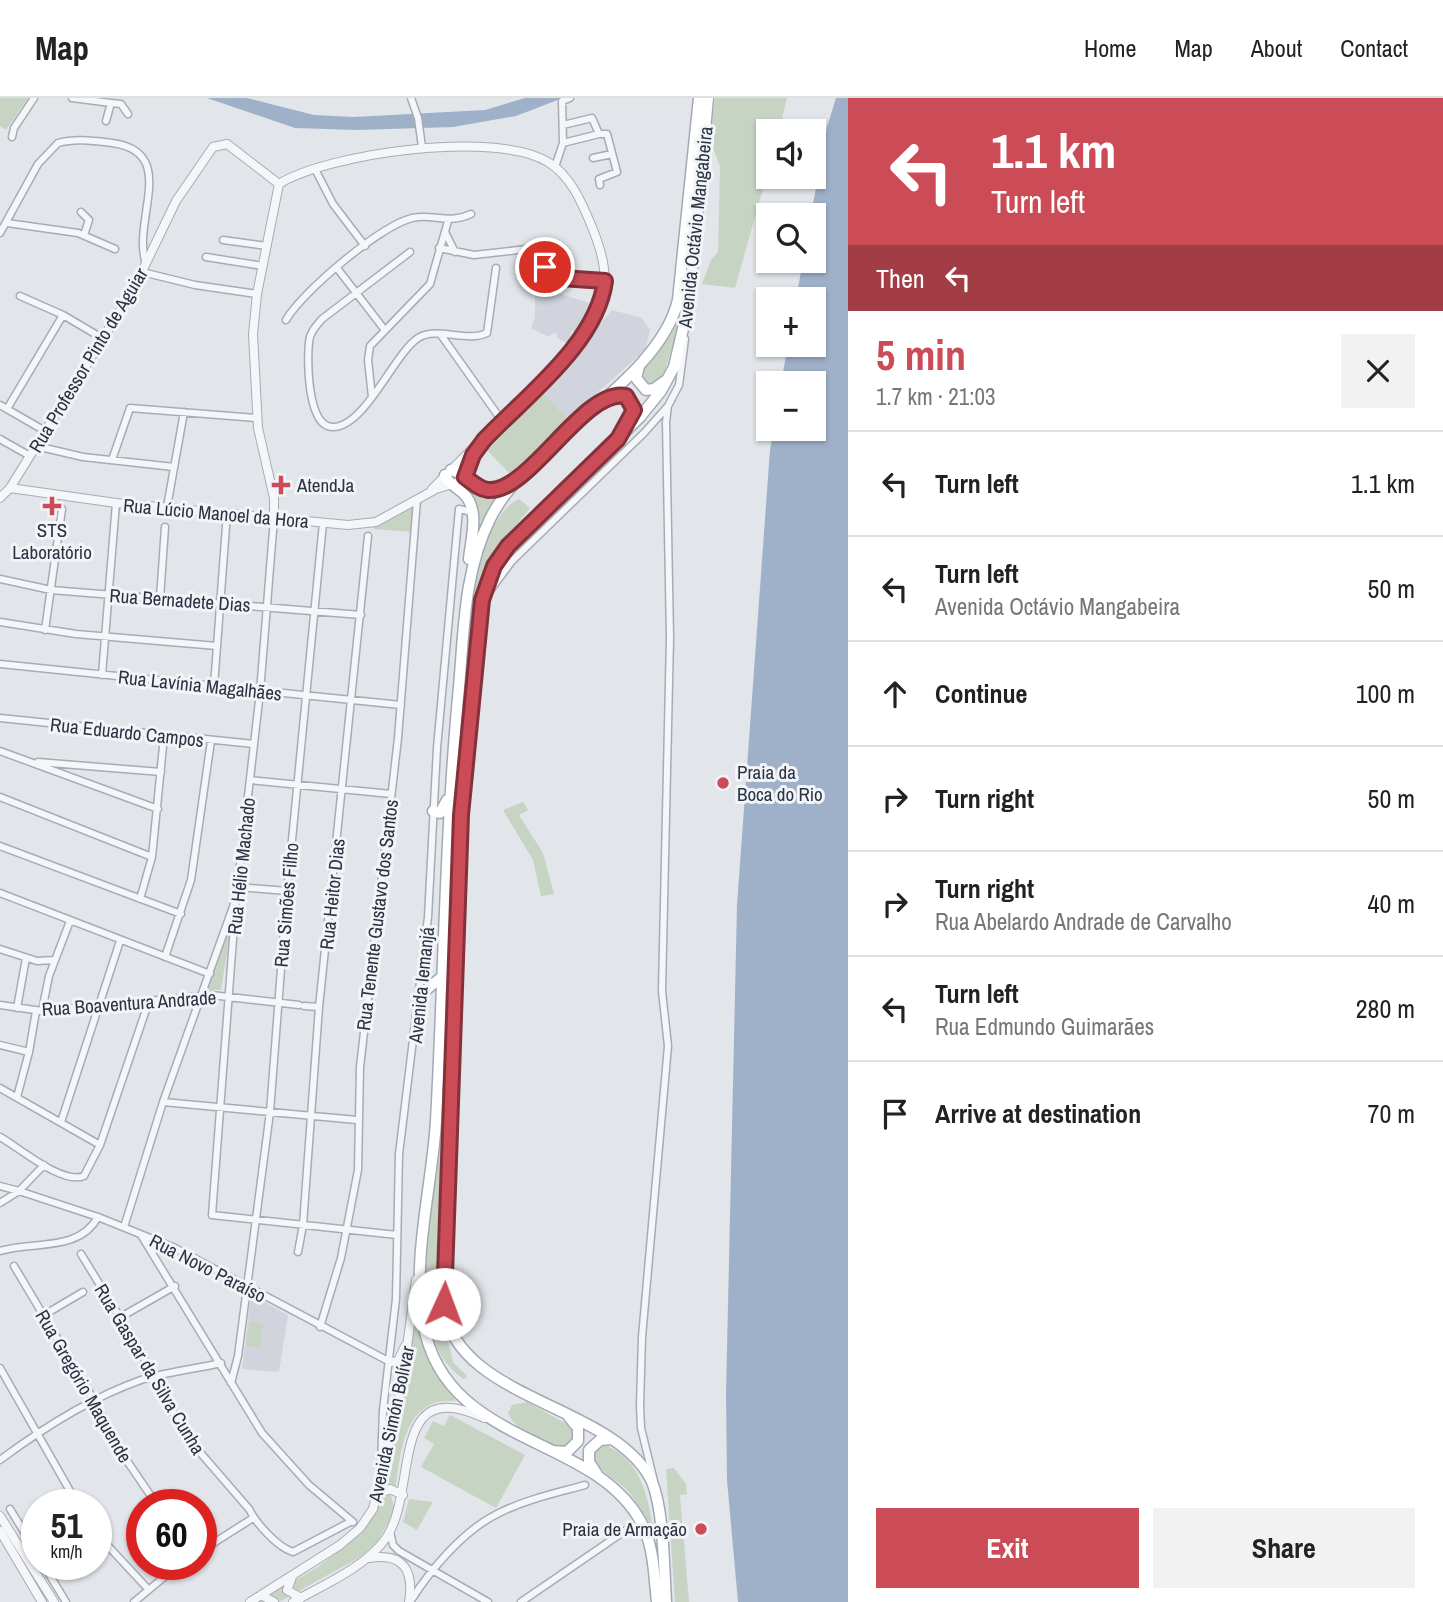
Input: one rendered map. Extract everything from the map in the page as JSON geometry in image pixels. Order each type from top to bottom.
[{"type":"main road","name":"Avenida Octávio Mangabeira","points":[[657,1602],[652,1556],[644,1528],[626,1500],[598,1478],[499,1425],[456,1391],[442,1374],[423,1322],[420,1269],[433,1164],[451,780],[468,590],[475,555],[492,514],[535,462],[640,363],[666,331],[678,300],[699,98]]},
{"type":"main road","name":"Avenida Octávio Mangabeira","points":[[666,1602],[654,1486],[638,1461],[612,1438],[475,1360],[455,1334],[444,1304],[461,815],[479,620],[488,579],[501,556],[648,409],[669,378],[686,324],[708,98]]},
{"type":"main road","points":[[640,363],[636,379],[646,390],[654,389],[669,378]]},
{"type":"main road","points":[[603,398],[622,394],[634,405],[633,416],[618,439]]},
{"type":"main road","points":[[448,472],[465,477],[481,488],[493,490],[504,486],[535,462]]},
{"type":"main road","points":[[448,472],[454,486],[466,496],[473,513],[468,590]]},
{"type":"main road","points":[[433,811],[440,813],[446,806],[451,780]]},
{"type":"main road","points":[[421,994],[443,976]]},
{"type":"main road","points":[[547,1450],[567,1452],[578,1441],[578,1428],[565,1413]]},
{"type":"main road","points":[[598,1478],[589,1462],[589,1450],[600,1440],[612,1438]]},
{"type":"street","points":[[12,137],[34,98]]},
{"type":"street","points":[[72,98],[121,104],[128,114]]},
{"type":"street","points":[[411,98],[422,148]]},
{"type":"street","points":[[555,167],[563,143],[562,101],[570,98]]},
{"type":"street","points":[[81,108],[86,106],[86,101]]},
{"type":"street","points":[[98,102],[99,112]]},
{"type":"street","points":[[106,121],[111,103]]},
{"type":"street","points":[[563,125],[594,118],[599,134]]},
{"type":"street","points":[[563,143],[607,134],[617,172],[599,179],[600,185]]},
{"type":"street","points":[[0,233],[38,164],[58,143],[83,141],[128,146],[144,157],[150,173],[141,243],[144,268],[195,285],[257,294]]},
{"type":"street","name":"Rua Professor Pinto de Aguiar","points":[[0,498],[10,488],[30,457],[144,268],[176,201],[213,147],[227,144],[279,184]]},
{"type":"street","points":[[274,518],[274,498],[257,418],[253,334],[257,294],[279,184],[315,169],[422,148],[506,150],[538,157],[555,167],[572,186],[588,218],[601,249],[605,281],[601,304],[578,341],[484,440],[421,498]]},
{"type":"street","points":[[593,158],[612,154]]},
{"type":"street","points":[[315,169],[333,204],[365,246]]},
{"type":"street","points":[[81,212],[89,219],[84,235]]},
{"type":"street","points":[[286,320],[304,296],[337,268],[406,219],[417,217],[448,221],[471,214]]},
{"type":"street","points":[[372,397],[368,354],[384,329],[426,290],[448,221]]},
{"type":"street","points":[[7,223],[84,235],[115,249]]},
{"type":"street","points":[[444,232],[455,252]]},
{"type":"street","points":[[223,240],[267,246]]},
{"type":"street","points":[[439,248],[474,255],[520,248],[533,254],[555,276],[605,281]]},
{"type":"street","points":[[410,252],[322,319],[312,332],[309,351],[312,401],[317,418],[328,426],[336,427],[352,418],[372,397],[416,339],[441,335],[478,336],[486,333],[496,268]]},
{"type":"street","points":[[206,257],[263,266]]},
{"type":"street","points":[[337,268],[384,329]]},
{"type":"street","points":[[20,296],[63,315],[102,338]]},
{"type":"street","points":[[7,409],[63,315]]},
{"type":"street","points":[[654,1486],[641,1428],[640,1406],[642,1337],[668,1046],[662,958],[670,638],[666,422],[668,406],[681,375],[686,324]]},
{"type":"street","points":[[441,335],[502,421]]},
{"type":"street","points":[[0,405],[45,431]]},
{"type":"street","points":[[479,620],[486,598],[504,569],[645,433],[668,406]]},
{"type":"street","points":[[112,460],[129,409],[257,418]]},
{"type":"street","points":[[167,507],[184,412]]},
{"type":"street","points":[[0,439],[30,457]]},
{"type":"street","points":[[421,498],[441,487],[454,486],[465,477],[473,455],[484,440]]},
{"type":"street","points":[[36,446],[83,457],[174,467]]},
{"type":"street","name":"Rua Lúcio Manoel da Hora","points":[[10,488],[116,503],[369,525],[421,498]]},
{"type":"street","name":"Rua Tenente Gustavo dos Santos","points":[[320,1326],[347,1231],[358,1170],[356,1120],[372,944],[401,705],[421,498]]},
{"type":"street","points":[[102,675],[116,503]]},
{"type":"street","points":[[45,630],[62,509]]},
{"type":"street","name":"Avenida Iemanjá","points":[[380,1476],[383,1410],[396,1299],[399,1154],[421,994],[433,811],[459,509],[473,513]]},
{"type":"street","points":[[214,686],[227,513]]},
{"type":"street","name":"Rua Hélio Machado","points":[[256,1222],[212,1215],[236,900],[260,692],[274,518]]},
{"type":"street","name":"Rua Simões Filho","points":[[231,1382],[238,1356],[270,1112],[287,891],[323,523]]},
{"type":"street","points":[[160,598],[165,527]]},
{"type":"street","name":"Rua Heitor Dias","points":[[298,1252],[303,1225],[319,1007],[368,536]]},
{"type":"street","name":"Rua Bernadete Dias","points":[[0,579],[51,590],[361,615]]},
{"type":"street","points":[[0,622],[104,637],[217,646]]},
{"type":"street","name":"Rua Lavínia Magalhães","points":[[0,664],[401,705]]},
{"type":"street","name":"Rua Eduardo Campos","points":[[0,718],[254,744]]},
{"type":"street","points":[[140,899],[152,857],[164,736]]},
{"type":"street","points":[[165,957],[194,867],[211,741]]},
{"type":"street","points":[[0,751],[158,809]]},
{"type":"street","points":[[29,761],[161,772]]},
{"type":"street","points":[[250,780],[391,794]]},
{"type":"street","points":[[0,797],[152,857]]},
{"type":"street","points":[[0,846],[181,914]]},
{"type":"street","points":[[238,887],[287,891]]},
{"type":"street","points":[[0,893],[210,974]]},
{"type":"street","points":[[124,1227],[163,1102],[236,900]]},
{"type":"street","points":[[17,1097],[46,987],[70,921]]},
{"type":"street","points":[[61,1122],[121,941]]},
{"type":"street","points":[[0,949],[26,958],[55,960]]},
{"type":"street","points":[[17,1008],[26,958]]},
{"type":"street","name":"Rua Boaventura Andrade","points":[[0,1005],[39,1011],[202,996],[319,1007]]},
{"type":"street","points":[[0,1137],[44,1165],[75,1179],[85,1176],[100,1145],[149,1001]]},
{"type":"street","points":[[0,1045],[29,1052]]},
{"type":"street","points":[[0,1088],[100,1145]]},
{"type":"street","points":[[163,1102],[356,1120]]},
{"type":"street","points":[[0,1203],[19,1191],[44,1165]]},
{"type":"street","name":"Rua Novo Paraíso","points":[[0,1186],[98,1217],[175,1248],[390,1362]]},
{"type":"street","points":[[0,1251],[74,1239],[89,1231],[98,1217]]},
{"type":"street","points":[[256,1222],[397,1236]]},
{"type":"street","points":[[140,1234],[175,1286],[270,1444],[324,1500],[360,1528]]},
{"type":"street","name":"Rua Gaspar da Silva Cunha","points":[[81,1254],[143,1355],[151,1378],[207,1462],[249,1509],[253,1518],[284,1549],[293,1552],[352,1521]]},
{"type":"street","name":"Rua Gregório Maquende","points":[[14,1266],[94,1400],[121,1452],[146,1489]]},
{"type":"street","name":"Avenida Simón Bolívar","points":[[250,1602],[360,1528],[379,1494],[380,1476],[402,1384],[420,1269]]},
{"type":"street","points":[[126,1314],[175,1286]]},
{"type":"street","points":[[44,1315],[83,1292]]},
{"type":"street","points":[[390,1362],[400,1358],[410,1333]]},
{"type":"street","points":[[0,1460],[94,1400],[151,1378],[221,1363]]},
{"type":"street","points":[[0,1368],[69,1489]]},
{"type":"street","name":"Avenida Simón Bolívar","points":[[297,1600],[366,1558],[390,1532],[403,1495],[411,1436],[416,1424],[427,1413],[443,1408],[458,1408],[499,1425]]},
{"type":"street","points":[[409,1602],[433,1570],[494,1515],[585,1485]]},
{"type":"street","points":[[379,1494],[390,1489],[403,1495]]},
{"type":"street","points":[[10,1509],[21,1527]]},
{"type":"street","points":[[0,1516],[54,1602]]},
{"type":"street","points":[[217,1541],[253,1518]]},
{"type":"street","points":[[521,1602],[632,1526]]},
{"type":"street","points":[[0,1531],[42,1602]]},
{"type":"street","points":[[390,1532],[397,1549],[488,1602]]},
{"type":"street","points":[[112,1550],[148,1589]]},
{"type":"street","points":[[366,1558],[383,1556],[404,1566],[411,1577],[409,1602]]},
{"type":"street","points":[[293,1575],[287,1590],[297,1600]]},
{"type":"street","points":[[53,1580],[66,1602]]},
{"type":"street","points":[[134,1602],[160,1580]]},
{"type":"street","points":[[261,1595],[274,1602]]},
{"type":"shaded area","points":[[561,294],[592,304],[576,331],[572,331],[570,336],[574,339],[569,344],[557,338],[558,334],[553,333],[549,337],[531,328],[535,318],[535,295]]},
{"type":"shaded area","points":[[612,310],[642,318],[650,330],[645,350],[568,419],[542,392]]},
{"type":"shaded area","points":[[251,1295],[288,1315],[279,1372],[242,1369]]},
{"type":"green space","points":[[0,98],[28,98],[6,130],[0,126]]},
{"type":"green space","points":[[703,98],[684,308],[663,377],[649,387],[640,378],[642,371],[671,335],[681,308]]},
{"type":"green space","points":[[715,98],[787,98],[782,119],[756,119],[756,189],[763,189],[759,203],[756,203],[756,214],[735,288],[702,284],[711,260],[718,252],[720,166],[713,148]]},
{"type":"green space","points":[[542,392],[568,419],[511,475],[485,448]]},
{"type":"green space","points":[[468,481],[503,491],[477,539],[476,504],[463,487]]},
{"type":"green space","points":[[519,499],[530,508],[499,547],[479,591],[456,796],[440,1307],[453,1362],[467,1376],[464,1379],[448,1365],[433,1338],[426,1307],[425,1261],[442,1123],[454,806],[470,604],[478,566],[488,538],[501,514]]},
{"type":"green space","points":[[414,506],[413,532],[374,529],[374,527]]},
{"type":"green space","points":[[523,802],[528,810],[519,815],[543,853],[554,894],[541,896],[533,860],[503,810]]},
{"type":"green space","points":[[229,922],[232,922],[221,990],[207,990]]},
{"type":"green space","points":[[416,1318],[431,1362],[456,1401],[439,1402],[426,1407],[416,1416],[404,1441],[396,1486],[383,1485]]},
{"type":"green space","points":[[250,1322],[263,1324],[260,1348],[246,1346]]},
{"type":"green space","points":[[527,1402],[572,1427],[576,1437],[568,1447],[551,1444],[518,1427],[508,1413],[512,1405]]},
{"type":"green space","points":[[450,1415],[525,1455],[496,1508],[421,1467],[434,1444],[424,1438],[433,1421],[444,1426]]},
{"type":"green space","points":[[606,1445],[620,1453],[638,1475],[648,1502],[656,1547],[634,1498],[595,1461],[592,1454],[597,1447]]},
{"type":"green space","points":[[674,1468],[686,1484],[687,1494],[680,1495],[689,1602],[675,1602],[666,1469]]},
{"type":"green space","points":[[390,1492],[394,1507],[389,1521],[378,1541],[362,1556],[279,1602],[257,1602],[318,1567],[361,1534],[382,1495]]},
{"type":"green space","points":[[409,1499],[433,1502],[417,1530],[403,1522]]},
{"type":"water","points":[[207,98],[247,98],[314,115],[354,117],[485,110],[525,98],[563,98],[516,116],[453,127],[357,130],[295,128]]},
{"type":"water","points":[[836,98],[848,98],[848,1602],[738,1602],[727,1480],[726,1394],[737,905],[772,441],[826,441],[826,371],[783,371],[786,357],[826,357],[826,287],[798,287],[801,273],[826,273],[826,203],[813,203],[816,189],[826,189],[827,127]]},
{"type":"place","name":"AtendJa","points":[[281,485]]},
{"type":"place","name":"STS Laboratório","points":[[52,506]]},
{"type":"place","name":"Praia da Boca do Rio","points":[[723,783]]},
{"type":"place","name":"Praia de Armação","points":[[701,1529]]},
{"type":"route","points":[[444,1304],[461,815],[482,600],[494,566],[508,546],[618,439],[634,410],[632,401],[622,394],[603,398],[535,462],[498,489],[486,490],[465,477],[473,455],[484,440],[578,341],[599,311],[605,281],[561,278],[545,267]]}]
